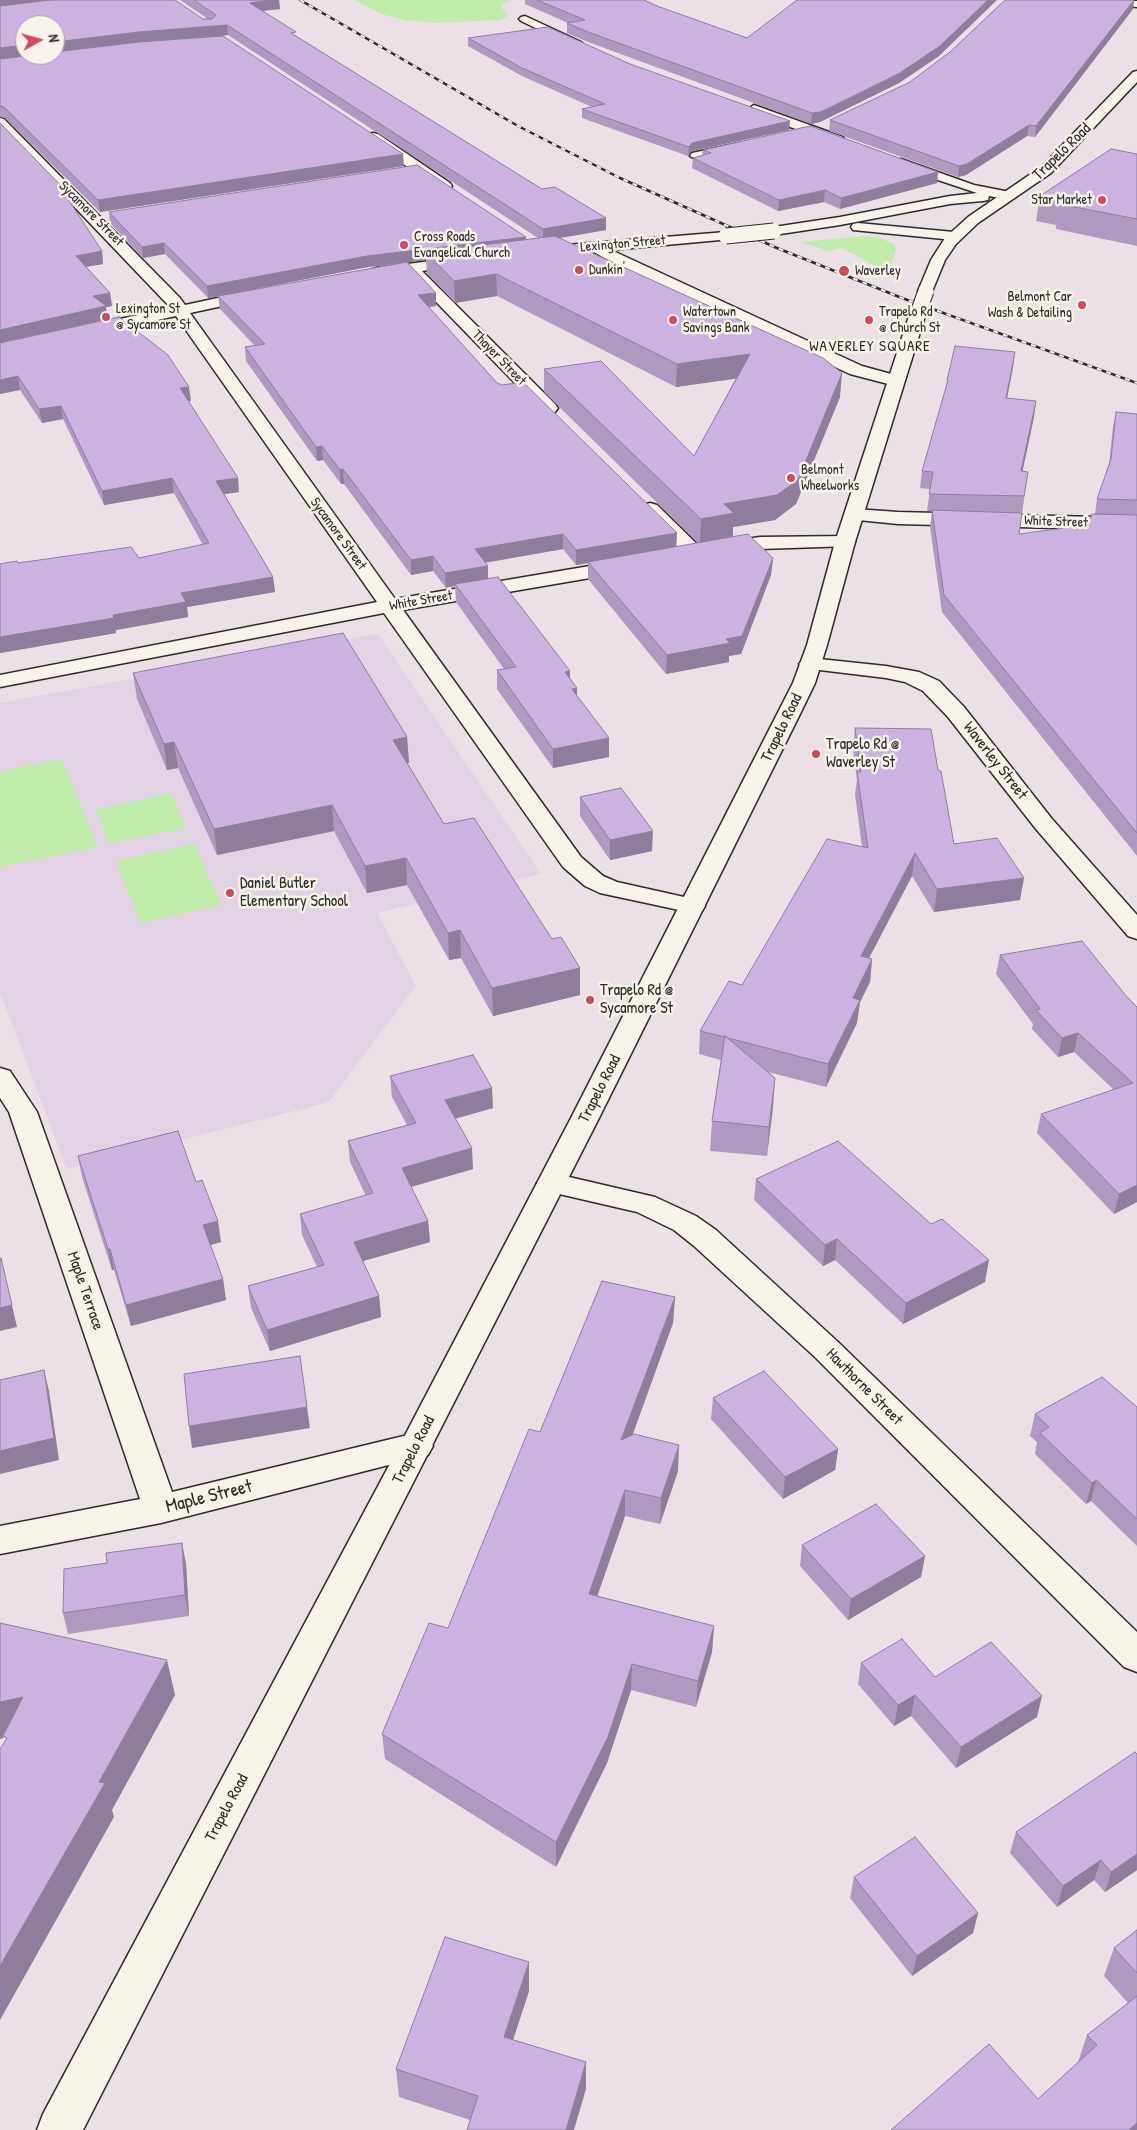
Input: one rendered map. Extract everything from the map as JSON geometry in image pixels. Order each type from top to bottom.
[{"type":"street","points":[[1090,0],[1137,4]]},
{"type":"street","points":[[525,19],[592,50]]},
{"type":"street","name":"Trapelo Road","points":[[59,2130],[552,1183],[790,712],[810,664],[845,542],[896,381],[918,313],[940,255],[954,236],[974,220],[1040,176],[1137,75]]},
{"type":"street","points":[[1116,98],[1130,100]]},
{"type":"street","points":[[738,104],[849,144]]},
{"type":"street","name":"Sycamore Street","points":[[0,122],[169,294],[572,862],[594,881],[609,888],[692,906]]},
{"type":"street","points":[[790,135],[831,124]]},
{"type":"street","points":[[365,132],[454,191]]},
{"type":"street","points":[[697,156],[753,144]]},
{"type":"street","points":[[885,157],[970,188],[1010,196]]},
{"type":"street","points":[[402,172],[421,169]]},
{"type":"street","name":"Lexington Street","points":[[534,249],[703,238],[774,231],[840,221],[950,200],[1010,196]]},
{"type":"street","points":[[95,219],[111,216]]},
{"type":"street","name":"Lexington Street","points":[[774,231],[856,227],[954,236]]},
{"type":"street","points":[[664,282],[655,272],[654,258],[676,246],[703,238]]},
{"type":"street","points":[[593,246],[664,282],[856,370],[896,381]]},
{"type":"street","points":[[360,276],[474,259]]},
{"type":"street","name":"Thayer Street","points":[[411,268],[557,417]]},
{"type":"street","points":[[77,332],[267,292]]},
{"type":"street","points":[[640,498],[686,555],[760,543],[845,542]]},
{"type":"street","name":"White Street","points":[[855,515],[898,518],[1137,524]]},
{"type":"street","name":"White Street","points":[[0,682],[389,606],[647,562]]},
{"type":"street","name":"Waverley Street","points":[[810,664],[886,672],[911,677],[931,686],[956,712],[1044,824],[1137,931]]},
{"type":"street","name":"Maple Terrace","points":[[0,1077],[23,1112],[161,1509]]},
{"type":"street","name":"Hawthorne Street","points":[[552,1183],[645,1204],[685,1223],[705,1238],[827,1350],[1137,1656]]},
{"type":"street","name":"Maple Street","points":[[0,1540],[161,1509],[416,1446]]},
{"type":"shaded area","name":"Daniel Butler Elementary School","points":[[378,634],[541,874],[377,913],[416,986],[329,1102],[67,1169],[2,997],[0,997],[0,703]]},
{"type":"green space","points":[[355,0],[513,0],[502,4],[501,8],[507,12],[507,17],[500,20],[433,23],[405,20],[381,14]]},
{"type":"green space","points":[[866,236],[880,238],[894,244],[896,249],[890,267],[879,268],[842,248],[829,251],[800,242]]},
{"type":"green space","points":[[62,759],[98,847],[0,867],[0,771]]},
{"type":"green space","points":[[171,794],[186,828],[109,844],[96,809]]},
{"type":"green space","points":[[194,844],[222,905],[141,923],[116,861]]},
{"type":"building","points":[[51,0],[175,0],[203,19],[212,19],[216,15],[194,0],[270,0],[250,3],[296,32],[291,33],[542,189],[555,187],[606,218],[543,229],[227,25],[139,32],[65,41],[65,15],[15,15],[15,46],[0,48],[0,6]]},
{"type":"building","points":[[537,0],[644,0],[747,38],[797,0],[988,0],[940,46],[900,73],[821,112],[812,113],[588,32],[567,23],[585,20]]},
{"type":"building","points":[[1005,0],[1134,0],[1036,126],[1029,125],[967,164],[959,166],[830,120],[910,82],[950,52]]},
{"type":"building","points":[[548,27],[630,64],[790,121],[692,143],[689,147],[582,109],[605,104],[522,68],[468,38]]},
{"type":"building","points":[[223,36],[403,154],[98,200],[4,107],[0,106],[0,59],[15,57],[15,65],[65,65],[65,51],[139,42]]},
{"type":"building","points":[[0,123],[71,196],[68,199],[102,251],[76,256],[110,293],[93,296],[106,306],[0,330]]},
{"type":"building","points":[[810,126],[938,172],[841,198],[825,190],[779,200],[693,158],[711,153],[703,150]]},
{"type":"building","points":[[1111,149],[1137,154],[1137,219],[1059,204],[1064,200],[1040,196]]},
{"type":"building","points":[[417,165],[526,237],[367,256],[207,286],[164,243],[142,247],[109,212]]},
{"type":"building","points":[[555,236],[823,358],[842,373],[798,480],[777,495],[724,504],[734,513],[701,519],[544,369],[601,361],[694,456],[750,354],[677,364],[496,274],[454,281],[426,252]]},
{"type":"building","points":[[407,262],[436,293],[418,295],[497,383],[502,385],[523,382],[677,533],[576,550],[563,534],[475,549],[488,566],[445,573],[433,556],[411,560],[343,469],[340,470],[322,446],[316,447],[245,347],[265,344],[218,296]]},
{"type":"building","points":[[119,317],[168,355],[189,387],[180,388],[238,478],[216,481],[273,577],[181,593],[186,602],[113,615],[114,618],[0,637],[0,564],[131,547],[139,558],[209,543],[172,478],[102,491],[61,406],[39,409],[18,376],[0,380],[0,343]]},
{"type":"building","points":[[955,346],[1015,352],[1006,398],[1036,401],[1021,471],[1028,472],[1024,496],[929,494],[933,472],[922,471],[948,380]]},
{"type":"building","points":[[1116,412],[1137,414],[1137,500],[1097,499],[1111,459]]},
{"type":"building","points":[[932,510],[1022,513],[1019,534],[1088,525],[1092,514],[1137,515],[1137,833],[944,595]]},
{"type":"building","points":[[748,534],[773,558],[742,636],[726,639],[730,643],[667,655],[588,562]]},
{"type":"building","points":[[498,577],[570,671],[565,672],[577,688],[572,689],[609,738],[553,749],[497,670],[516,667],[455,584]]},
{"type":"building","points":[[343,633],[407,737],[393,740],[444,824],[474,818],[552,939],[561,937],[580,968],[492,988],[460,930],[448,933],[406,858],[365,866],[332,805],[214,829],[174,742],[164,744],[133,673]]},
{"type":"building","points":[[855,728],[931,729],[938,770],[941,771],[954,844],[997,838],[1024,878],[937,889],[915,853],[861,956],[872,959],[853,998],[860,1000],[828,1064],[700,1031],[729,981],[742,985],[827,839],[868,848],[857,772],[861,772]]},
{"type":"building","points":[[621,788],[653,831],[610,840],[580,797]]},
{"type":"building","points":[[1082,941],[1137,1007],[1137,1185],[1119,1194],[1041,1114],[1133,1083],[1078,1033],[1062,1038],[1036,1010],[1040,1009],[1000,955]]},
{"type":"building","points":[[725,1036],[775,1078],[769,1127],[712,1121]]},
{"type":"building","points":[[473,1055],[492,1088],[445,1100],[472,1148],[402,1168],[428,1221],[354,1242],[379,1296],[267,1330],[248,1286],[324,1265],[300,1214],[373,1193],[348,1141],[416,1123],[390,1076]]},
{"type":"building","points":[[178,1131],[196,1182],[202,1180],[218,1221],[203,1225],[223,1279],[126,1305],[110,1249],[108,1249],[78,1156]]},
{"type":"building","points":[[838,1141],[931,1224],[942,1219],[989,1260],[906,1303],[837,1239],[825,1245],[756,1179]]},
{"type":"building","points":[[0,1259],[12,1305],[0,1308]]},
{"type":"building","points":[[602,1281],[675,1297],[621,1440],[634,1434],[679,1445],[661,1498],[625,1490],[589,1594],[714,1626],[698,1681],[632,1664],[608,1737],[556,1842],[382,1734],[429,1623],[448,1628],[529,1429],[540,1432]]},
{"type":"building","points":[[300,1356],[307,1407],[189,1426],[184,1374]]},
{"type":"building","points":[[44,1370],[54,1438],[0,1451],[0,1380]]},
{"type":"building","points":[[764,1371],[838,1449],[785,1477],[713,1398]]},
{"type":"building","points":[[1102,1377],[1137,1407],[1137,1519],[1096,1480],[1092,1483],[1040,1433],[1049,1427],[1035,1414]]},
{"type":"building","points":[[876,1504],[925,1556],[851,1599],[802,1545]]},
{"type":"building","points":[[182,1543],[185,1595],[63,1613],[64,1569],[107,1563],[106,1553]]},
{"type":"building","points":[[0,1623],[167,1660],[99,1782],[105,1783],[0,1966],[0,1749],[7,1738],[3,1736],[23,1697],[0,1702]]},
{"type":"building","points":[[902,1639],[935,1677],[991,1642],[1042,1696],[961,1747],[915,1695],[898,1705],[861,1663]]},
{"type":"building","points":[[1135,1752],[1137,1754],[1137,1854],[1111,1872],[1101,1860],[1063,1886],[1016,1832]]},
{"type":"building","points":[[915,1837],[978,1913],[917,1956],[854,1877]]},
{"type":"building","points":[[1137,1930],[1137,1973],[1114,1948]]},
{"type":"building","points":[[445,1937],[529,1962],[504,2037],[586,2062],[566,2130],[467,2130],[478,2096],[396,2069]]},
{"type":"building","points":[[1137,1996],[1137,2123],[1129,2130],[891,2130],[989,2044],[1038,2099],[1097,2045],[1087,2035]]},
{"type":"railway","points":[[300,0],[518,126],[620,178],[777,248],[902,298],[1137,383]]},
{"type":"place","name":"Star Market","points":[[1102,200]]},
{"type":"place","name":"Cross Roads Evangelical Church","points":[[404,245]]},
{"type":"place","name":"Dunkin'","points":[[579,270]]},
{"type":"place","name":"Waverley","points":[[844,271]]},
{"type":"place","name":"Belmont Car Wash & Detailing","points":[[1082,305]]},
{"type":"place","name":"Lexington St @ Sycamore St","points":[[106,317]]},
{"type":"place","name":"Watertown Savings Bank","points":[[673,320]]},
{"type":"place","name":"Trapelo Rd @ Church St","points":[[869,320]]},
{"type":"place","name":"Belmont Wheelworks","points":[[791,478]]},
{"type":"place","name":"Trapelo Rd @ Waverley St","points":[[816,754]]},
{"type":"place","name":"Daniel Butler Elementary School","points":[[230,893]]},
{"type":"place","name":"Trapelo Rd @ Sycamore St","points":[[590,1000]]},
{"type":"district","name":"WAVERLEY SQUARE","points":[[870,347]]}]
